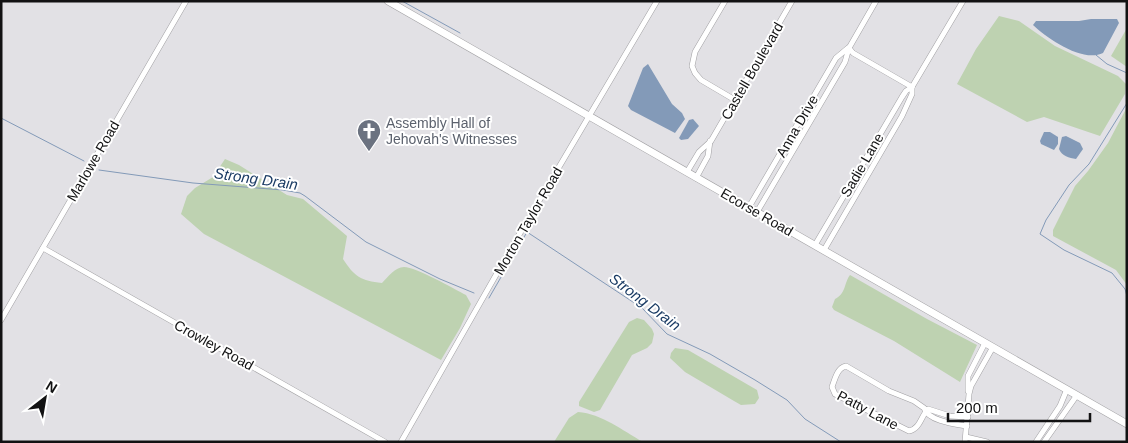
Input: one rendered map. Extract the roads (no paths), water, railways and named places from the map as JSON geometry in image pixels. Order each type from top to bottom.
[{"type":"main road","name":"Ecorse Road","points":[[388,1],[1127,424]]},
{"type":"street","name":"Marlowe Road","points":[[1,320],[186,1]]},
{"type":"street","name":"Morton Taylor Road","points":[[401,442],[513,245],[657,1]]},
{"type":"street","points":[[725,1],[695,52],[692,66],[701,80],[735,100]]},
{"type":"street","name":"Castell Boulevard","points":[[687,172],[699,152],[710,141],[792,1]]},
{"type":"street","name":"Anna Drive","points":[[757,212],[845,62],[849,48],[876,1]]},
{"type":"street","name":"Sadie Lane","points":[[824,250],[902,116],[912,94],[912,88],[963,1]]},
{"type":"street","points":[[849,48],[853,53],[912,88]]},
{"type":"street","name":"Anna Drive","points":[[749,207],[836,58],[849,48]]},
{"type":"street","name":"Sadie Lane","points":[[815,245],[902,96],[912,88]]},
{"type":"street","name":"Castell Boulevard","points":[[696,178],[708,156],[710,141]]},
{"type":"street","name":"Crowley Road","points":[[43,248],[385,442]]},
{"type":"street","points":[[985,343],[968,376],[969,394],[966,439],[987,442]]},
{"type":"street","points":[[969,394],[974,379],[993,347]]},
{"type":"street","name":"Patty Lane","points":[[967,426],[948,423],[928,415],[925,412],[924,408],[914,401],[890,391],[846,366],[842,367],[838,372],[832,387],[836,394],[906,430],[912,431],[916,429],[925,412],[930,409],[950,416],[968,417]]},
{"type":"street","points":[[1036,442],[1060,406],[1067,389]]},
{"type":"street","points":[[1044,442],[1077,395]]},
{"type":"water","points":[[1117,19],[1119,23],[1103,53],[1095,55],[1086,55],[1066,48],[1047,37],[1033,25],[1036,21],[1079,21]]},
{"type":"water","points":[[648,64],[672,104],[682,113],[685,119],[675,133],[631,110],[628,106],[643,68]]},
{"type":"water","points":[[693,119],[699,126],[688,139],[681,140],[679,138],[689,120]]},
{"type":"water","points":[[1044,132],[1050,132],[1058,137],[1058,144],[1054,150],[1041,144],[1040,141]]},
{"type":"water","points":[[1066,136],[1080,143],[1083,149],[1076,159],[1066,156],[1059,149],[1062,137]]},
{"type":"waterway","points":[[402,1],[460,33]]},
{"type":"waterway","points":[[1096,55],[1107,64],[1127,73]]},
{"type":"waterway","points":[[1127,103],[1089,164],[1069,185],[1046,220],[1040,234],[1064,250],[1112,273],[1125,289],[1127,296]]},
{"type":"waterway","name":"Strong Drain","points":[[1,118],[84,161]]},
{"type":"waterway","name":"Strong Drain","points":[[99,170],[193,183],[300,193],[366,242],[440,279],[474,293]]},
{"type":"waterway","name":"Strong Drain","points":[[489,298],[527,232],[642,308],[667,334],[710,354],[755,380],[787,400],[805,419],[841,442]]},
{"type":"place","name":"Assembly Hall of Jehovah's Witnesses","points":[[369,152]]}]
